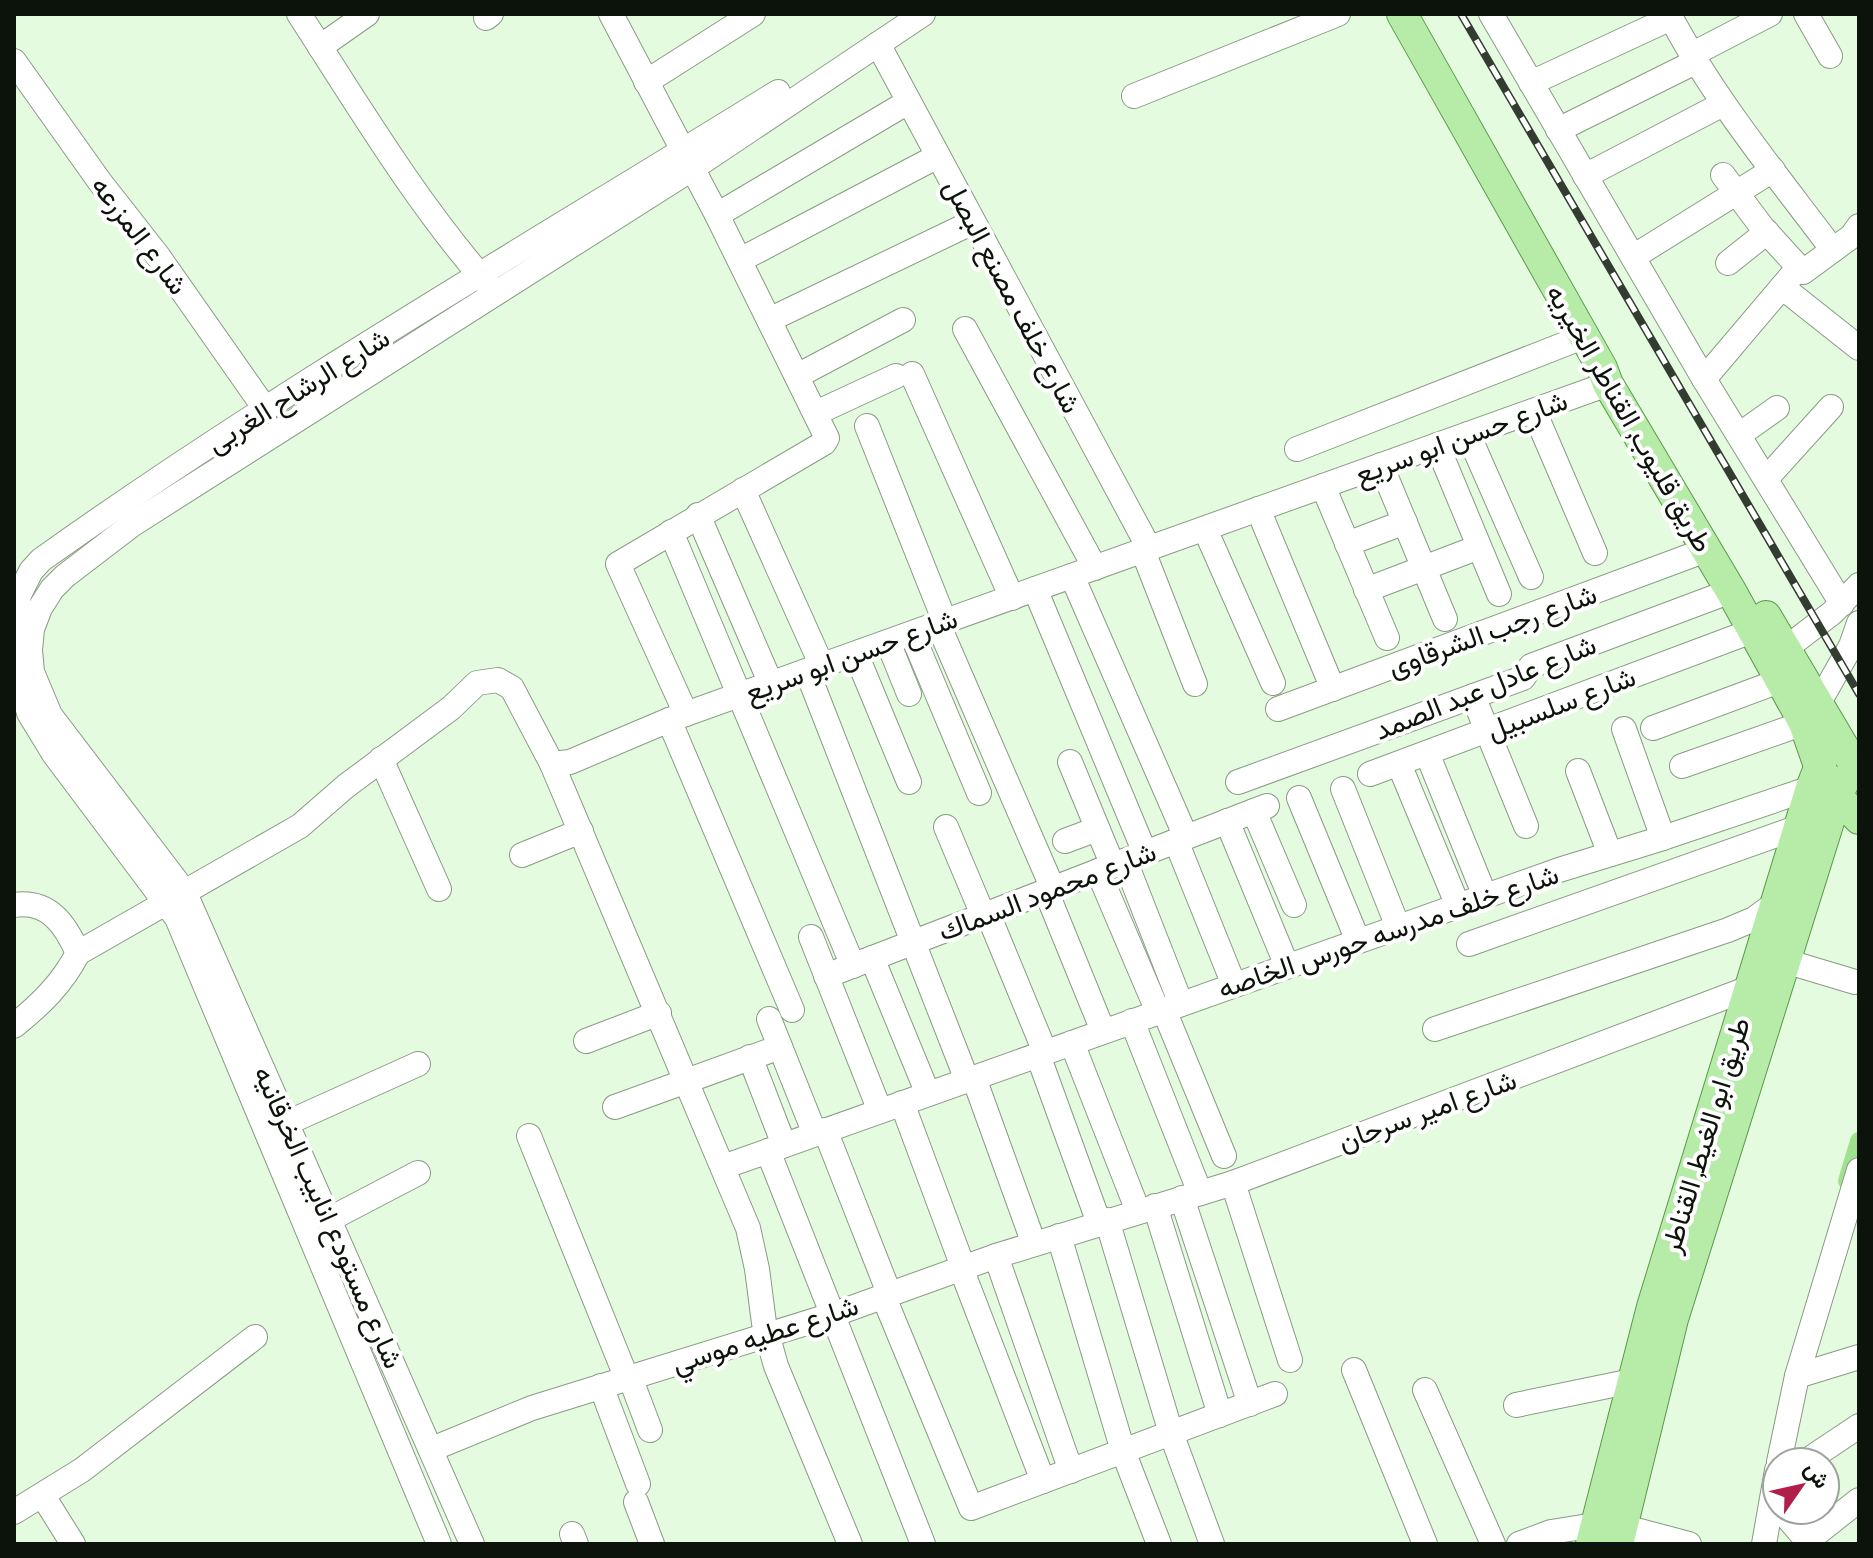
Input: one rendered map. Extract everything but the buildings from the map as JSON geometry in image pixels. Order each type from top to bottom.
[{"type":"main road","name":"طريق قليوب, القناطر الخيريه","points":[[1402,14],[1602,368],[1608,384],[1731,591],[1779,681],[1811,714],[1835,732],[1856,769]]},
{"type":"main road","name":"طريق قليوب, القناطر الخيريه","points":[[1420,14],[1623,373],[1785,649],[1811,714],[1822,783],[1859,819]]},
{"type":"main road","name":"طريق ابو الغيط, القناطر","points":[[1606,1535],[1785,961],[1835,732]]},
{"type":"main road","name":"طريق ابو الغيط, القناطر","points":[[1606,1535],[1632,1381],[1652,1307],[1799,827],[1822,783],[1856,769]]},
{"type":"street","points":[[299,14],[425,204],[488,284]]},
{"type":"street","points":[[320,47],[367,14]]},
{"type":"street","points":[[611,14],[740,260],[826,435],[826,441],[622,560],[619,567],[792,1010]]},
{"type":"street","points":[[646,82],[753,14]]},
{"type":"street","name":"شارع الرشاح الغربى","points":[[175,896],[50,715],[39,692],[31,661],[32,629],[52,589],[86,559],[302,401],[923,14]]},
{"type":"street","points":[[1134,96],[1338,14]]},
{"type":"street","points":[[1558,130],[1693,59],[1770,14]]},
{"type":"street","points":[[1806,14],[1830,56]]},
{"type":"street","points":[[1498,16],[1558,130],[1704,379],[1842,604]]},
{"type":"street","points":[[1531,83],[1638,23],[1670,16],[1693,59],[1723,104],[1833,250]]},
{"type":"street","name":"شارع الرشاح الغربى","points":[[688,160],[868,37],[883,30],[900,29]]},
{"type":"street","name":"شارع خلف مصنع البصل","points":[[878,44],[1146,550],[1195,684]]},
{"type":"street","name":"شارع المزرعه","points":[[14,61],[100,182],[158,256],[266,410]]},
{"type":"street","points":[[717,215],[908,102]]},
{"type":"street","points":[[1585,176],[1723,104]]},
{"type":"street","points":[[740,260],[938,156]]},
{"type":"street","points":[[1633,257],[1730,184],[1773,170]]},
{"type":"street","points":[[1730,184],[1767,232],[1804,272],[1852,236],[1859,226]]},
{"type":"street","points":[[769,320],[973,222]]},
{"type":"street","points":[[1728,263],[1767,232]]},
{"type":"street","points":[[1704,379],[1798,268]]},
{"type":"street","points":[[1782,287],[1859,348]]},
{"type":"street","points":[[797,376],[903,320]]},
{"type":"street","points":[[965,329],[1083,572],[1234,985]]},
{"type":"street","points":[[1297,449],[1583,337]]},
{"type":"street","points":[[816,413],[904,375],[1012,598]]},
{"type":"street","name":"شارع حسن ابو سريع","points":[[552,764],[570,762],[678,717],[1608,384]]},
{"type":"street","name":"شارع الرشاح الغربى","points":[[175,896],[54,754],[29,713],[14,643],[16,598],[41,560],[164,474],[266,410],[302,401]]},
{"type":"street","points":[[1766,479],[1831,407]]},
{"type":"street","points":[[1739,435],[1777,408]]},
{"type":"street","points":[[1534,411],[1595,553]]},
{"type":"street","points":[[867,426],[1103,1031]]},
{"type":"street","points":[[1468,434],[1531,577]]},
{"type":"street","points":[[1437,445],[1499,594]]},
{"type":"street","points":[[1381,465],[1445,619]]},
{"type":"street","points":[[1323,486],[1387,638]]},
{"type":"street","points":[[743,490],[815,668],[913,942],[1034,1244]]},
{"type":"street","points":[[1258,509],[1333,689]]},
{"type":"street","points":[[698,515],[771,684]]},
{"type":"street","points":[[1347,544],[1405,522]]},
{"type":"street","points":[[1205,529],[1273,683]]},
{"type":"street","points":[[671,532],[862,962],[928,1094]]},
{"type":"street","points":[[71,539],[86,559]]},
{"type":"street","points":[[1366,590],[1479,547]]},
{"type":"street","name":"شارع رجب الشرقاوى","points":[[1278,709],[1706,550]]},
{"type":"street","points":[[1785,649],[1842,604],[1859,585]]},
{"type":"street","points":[[1035,589],[1168,1008],[1224,1156]]},
{"type":"street","name":"شارع عادل عبد الصمد","points":[[1238,782],[1523,678],[1531,666],[1731,591]]},
{"type":"street","points":[[16,598],[40,608]]},
{"type":"street","points":[[1682,766],[1811,714],[1855,652],[1859,623]]},
{"type":"street","name":"شارع سلسبيل","points":[[1370,774],[1752,631]]},
{"type":"street","points":[[900,638],[909,694]]},
{"type":"street","points":[[900,638],[979,793]]},
{"type":"street","points":[[856,654],[909,782]]},
{"type":"street","points":[[14,1026],[44,1002],[68,973],[78,953],[300,826],[381,759],[451,708],[470,688],[492,679],[504,682],[512,688],[552,764],[723,1167],[753,1247],[767,1335],[776,1366],[850,1544]]},
{"type":"street","points":[[1653,728],[1779,681]]},
{"type":"street","points":[[1473,696],[1526,826]]},
{"type":"street","points":[[1624,729],[1663,838]]},
{"type":"street","points":[[1427,753],[1485,896]]},
{"type":"street","points":[[381,759],[439,889]]},
{"type":"street","points":[[1070,762],[1097,829],[1120,863]]},
{"type":"street","points":[[1399,764],[1458,906]]},
{"type":"street","points":[[1578,771],[1610,854]]},
{"type":"street","name":"شارع خلف مدرسه حورس الخاصه","points":[[723,1167],[1485,896],[1822,783]]},
{"type":"street","points":[[1343,789],[1398,927]]},
{"type":"street","points":[[1299,798],[1358,941]]},
{"type":"street","name":"شارع محمود السماك","points":[[826,976],[1261,808],[1294,905]]},
{"type":"street","points":[[1227,821],[1287,966]]},
{"type":"street","points":[[946,827],[1042,1053],[1103,1222],[1171,1433],[1212,1544]]},
{"type":"street","points":[[1469,944],[1799,827]]},
{"type":"street","points":[[1065,841],[1097,829]]},
{"type":"street","points":[[522,855],[581,831]]},
{"type":"street","name":"شارع مستودع انابيب الخرقانيه","points":[[175,896],[287,1123],[472,1544]]},
{"type":"street","name":"شارع مستودع انابيب الخرقانيه","points":[[175,896],[177,918],[439,1544]]},
{"type":"street","points":[[1435,1029],[1728,930],[1754,919],[1776,903]]},
{"type":"street","points":[[14,905],[34,905],[50,911],[65,928],[78,953]]},
{"type":"street","points":[[811,937],[826,976],[891,1107],[962,1267],[1043,1481]]},
{"type":"street","points":[[1785,961],[1855,982]]},
{"type":"street","name":"شارع امير سرحان","points":[[1103,1222],[1233,1183],[1752,987]]},
{"type":"street","points":[[586,1041],[659,1013]]},
{"type":"street","points":[[769,1019],[820,1132],[971,1508],[1275,1394]]},
{"type":"street","points":[[1132,1021],[1191,1195],[1250,1404]]},
{"type":"street","points":[[1072,1043],[1146,1209],[1220,1415]]},
{"type":"street","points":[[615,1107],[780,1047]]},
{"type":"street","points":[[750,1057],[776,1148],[832,1315],[923,1544]]},
{"type":"street","points":[[287,1123],[418,1064]]},
{"type":"street","points":[[529,1136],[650,1430]]},
{"type":"street","points":[[1784,1446],[1797,1376],[1851,1230],[1859,1170]]},
{"type":"street","points":[[330,1219],[418,1173]]},
{"type":"street","points":[[1233,1183],[1290,1360]]},
{"type":"street","name":"شارع عطيه موسي","points":[[432,1449],[532,1408],[832,1315],[962,1267],[1103,1222]]},
{"type":"street","points":[[1059,1236],[1123,1451],[1159,1544]]},
{"type":"street","points":[[996,1256],[1071,1471]]},
{"type":"street","points":[[14,1512],[43,1496],[153,1417],[255,1337]]},
{"type":"street","points":[[1797,1376],[1859,1357]]},
{"type":"street","points":[[1354,1370],[1425,1544]]},
{"type":"street","points":[[1516,1405],[1632,1381]]},
{"type":"street","points":[[601,1386],[652,1544]]},
{"type":"street","points":[[1425,1390],[1493,1544]]},
{"type":"street","points":[[1829,1446],[1859,1426]]},
{"type":"street","points":[[43,1496],[73,1544]]},
{"type":"street","points":[[1809,1542],[1859,1500]]},
{"type":"street","points":[[1519,1544],[1551,1532],[1689,1544]]},
{"type":"waterway","points":[[1847,1181],[1859,1141]]},
{"type":"railway","points":[[1461,14],[1859,694]]}]
